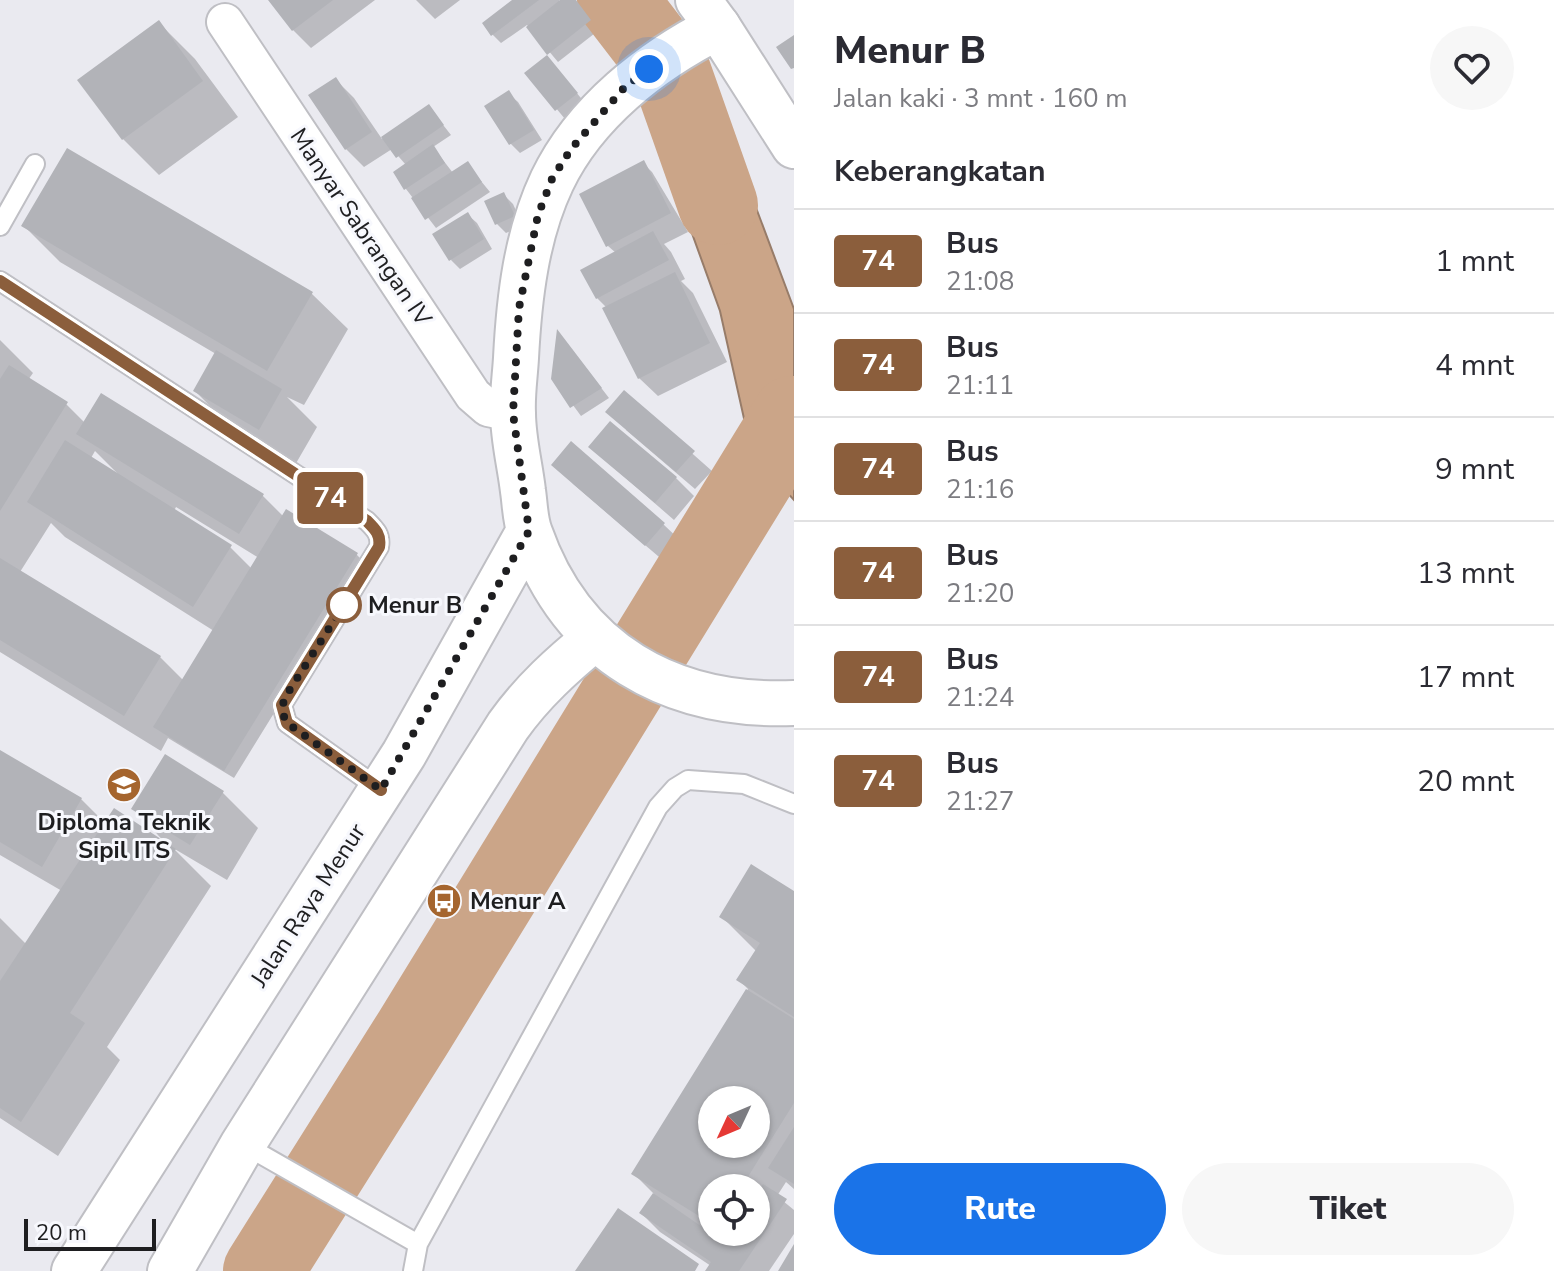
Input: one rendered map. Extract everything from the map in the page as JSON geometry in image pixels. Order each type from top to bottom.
[{"type":"main road","points":[[794,146],[708,14],[674,50],[624,88],[571,149],[552,179],[538,215],[519,308],[513,413],[529,531],[557,591],[571,611],[626,660],[727,700],[794,703]]},
{"type":"main road","name":"Jalan Raya Menur","points":[[74,1271],[381,790],[529,531]]},
{"type":"main road","points":[[170,1271],[243,1144],[526,700],[552,674],[626,660]]},
{"type":"street","name":"Manyar Sabrangan IV","points":[[225,22],[473,395],[488,408],[513,413]]},
{"type":"lane","points":[[0,226],[35,164]]},
{"type":"lane","points":[[0,281],[375,529],[380,538],[379,547],[282,705],[287,723],[381,790]]},
{"type":"lane","points":[[413,1271],[418,1244],[658,807],[675,788],[688,780],[744,784],[794,804]]},
{"type":"lane","points":[[243,1144],[418,1244]]},
{"type":"shaded area","points":[[707,91],[746,181],[794,309],[794,500],[774,478],[745,423],[720,311],[649,114]]},
{"type":"building","points":[[268,0],[333,0],[292,31]]},
{"type":"building","points":[[512,0],[539,0],[491,36],[482,23]]},
{"type":"building","points":[[560,0],[576,0],[591,20],[547,55],[526,27]]},
{"type":"building","points":[[159,20],[203,81],[122,140],[77,80]]},
{"type":"building","points":[[794,35],[794,68],[791,69],[776,47]]},
{"type":"building","points":[[547,55],[578,93],[555,111],[524,73]]},
{"type":"building","points":[[336,77],[372,132],[345,150],[308,95]]},
{"type":"building","points":[[509,90],[534,130],[509,145],[484,106]]},
{"type":"building","points":[[429,104],[444,125],[396,158],[381,137]]},
{"type":"building","points":[[433,144],[445,163],[404,190],[393,172]]},
{"type":"building","points":[[67,148],[313,292],[267,371],[21,226]]},
{"type":"building","points":[[644,160],[671,213],[606,247],[579,194]]},
{"type":"building","points":[[468,161],[482,182],[425,220],[411,198]]},
{"type":"building","points":[[504,192],[515,216],[495,225],[484,201]]},
{"type":"building","points":[[468,212],[484,239],[449,261],[432,234]]},
{"type":"building","points":[[653,231],[669,260],[596,299],[580,270]]},
{"type":"building","points":[[675,272],[710,343],[638,379],[602,308]]},
{"type":"building","points":[[557,329],[602,388],[570,408],[551,379]]},
{"type":"building","points":[[216,350],[282,389],[259,430],[193,391]]},
{"type":"building","points":[[9,365],[68,402],[0,511],[0,379]]},
{"type":"building","points":[[624,390],[695,451],[676,472],[605,412]]},
{"type":"building","points":[[101,393],[264,494],[239,534],[76,434]]},
{"type":"building","points":[[610,421],[677,477],[655,503],[588,447]]},
{"type":"building","points":[[65,440],[232,545],[193,607],[27,502]]},
{"type":"building","points":[[571,441],[665,523],[645,546],[551,465]]},
{"type":"building","points":[[286,509],[358,553],[224,771],[153,727]]},
{"type":"building","points":[[0,558],[161,656],[124,716],[0,640]]},
{"type":"building","points":[[0,750],[82,798],[42,867],[0,842]]},
{"type":"building","points":[[165,754],[224,791],[190,845],[131,809]]},
{"type":"building","points":[[114,808],[176,849],[70,1013],[85,1023],[21,1122],[0,1108],[0,981]]},
{"type":"building","points":[[751,864],[794,891],[794,1017],[736,980],[760,943],[719,917]]},
{"type":"building","points":[[746,989],[794,1019],[794,1103],[770,1141],[770,1086],[698,1086],[698,1158],[760,1158],[750,1174],[698,1174],[698,1215],[631,1174]]},
{"type":"building","points":[[794,1127],[794,1184],[768,1168]]},
{"type":"building","points":[[770,1188],[787,1199],[770,1224]]},
{"type":"building","points":[[653,1193],[698,1224],[698,1246],[756,1246],[739,1271],[705,1271],[711,1262],[639,1213]]},
{"type":"building","points":[[618,1208],[699,1264],[695,1271],[575,1271]]},
{"type":"building","points":[[794,1244],[794,1271],[778,1271]]},
{"type":"waterway","points":[[617,0],[670,69],[718,205]]},
{"type":"waterway","points":[[263,1271],[792,416]]},
{"type":"bus line","name":"74","points":[[0,281],[375,529],[380,538],[379,547],[282,705],[287,723],[381,790]]},
{"type":"place","name":"Menur B","points":[[344,605]]},
{"type":"place","name":"Diploma Teknik Sipil ITS","points":[[124,785]]},
{"type":"place","name":"Menur A","points":[[444,901]]},
{"type":"route","points":[[344,605],[287,694],[282,705],[283,714],[287,723],[381,790],[529,531],[513,413],[519,308],[538,215],[552,179],[571,149],[624,88],[649,69]]}]
